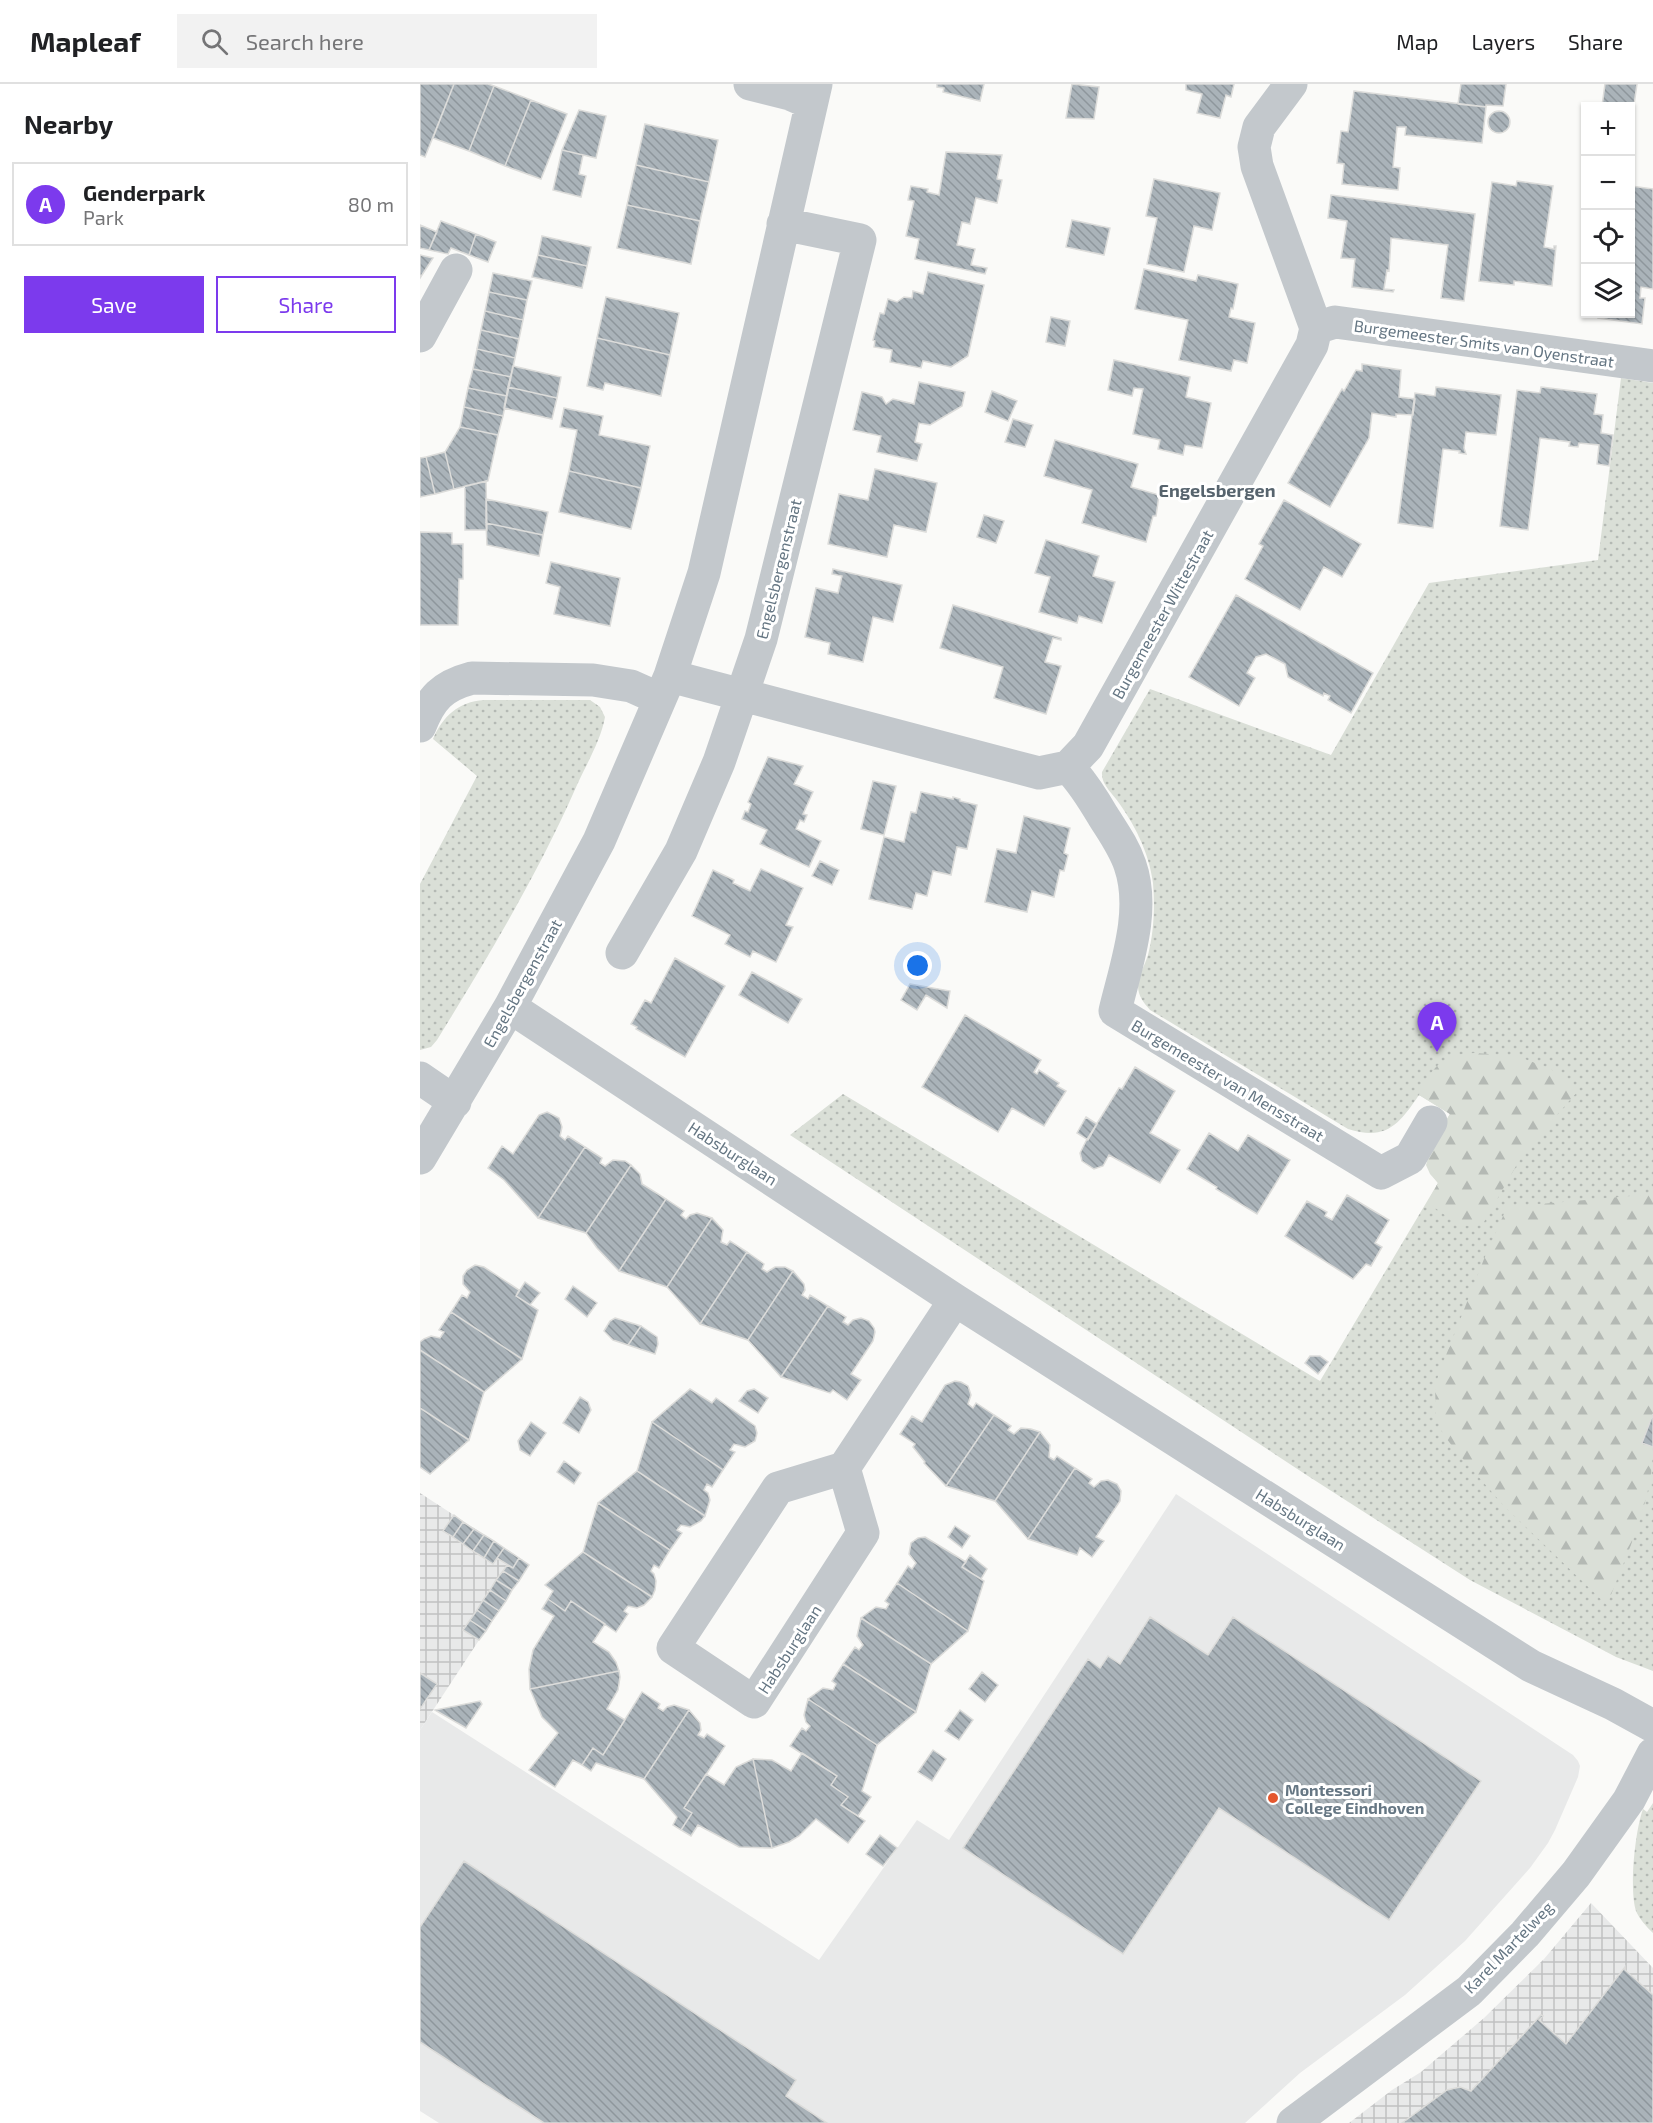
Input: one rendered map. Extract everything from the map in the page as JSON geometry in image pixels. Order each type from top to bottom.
[{"type":"street","points":[[750,84],[790,94],[814,93]]},
{"type":"street","points":[[1292,84],[1259,127],[1254,147],[1257,166],[1316,328]]},
{"type":"street","name":"Engelsbergenstraat","points":[[420,1158],[510,1007],[599,841],[665,688],[704,573],[814,93]]},
{"type":"street","name":"Engelsbergenstraat","points":[[622,954],[681,851],[719,762],[761,639],[860,240],[783,224]]},
{"type":"street","points":[[420,336],[456,270]]},
{"type":"street","name":"Burgemeester Smits van Oyenstraat","points":[[1316,328],[1335,322],[1653,366]]},
{"type":"street","name":"Burgemeester Wittestraat","points":[[1068,768],[1088,746],[1312,345],[1316,328]]},
{"type":"street","points":[[420,726],[428,706],[442,691],[456,682],[472,678],[593,680],[631,687],[742,696],[1039,773],[1068,768]]},
{"type":"street","name":"Burgemeester van Mensstraat","points":[[1068,768],[1078,777],[1101,811],[1118,839],[1130,866],[1136,901],[1134,930],[1115,1011],[1381,1173],[1410,1158],[1431,1122]]},
{"type":"street","name":"Habsburglaan","points":[[510,1007],[955,1300],[1531,1666],[1613,1704],[1653,1726]]},
{"type":"street","points":[[420,1078],[455,1102]]},
{"type":"street","points":[[844,1468],[955,1300]]},
{"type":"street","name":"Habsburglaan","points":[[844,1468],[863,1533],[754,1702],[673,1648],[778,1488],[844,1468]]},
{"type":"street","name":"Karel Martelweg","points":[[1293,2123],[1469,1991],[1525,1934],[1576,1874],[1623,1809],[1653,1754]]},
{"type":"shaded area","points":[[420,1493],[529,1564],[420,1730]]},
{"type":"shaded area","name":"Montessori College Eindhoven","points":[[1176,1494],[1573,1755],[1578,1761],[1580,1766],[1578,1777],[1555,1830],[1530,1868],[1465,1941],[1405,1995],[1300,2073],[1245,2123],[439,2123],[420,2111],[420,1730],[432,1712],[819,1960],[917,1820],[949,1840]]},
{"type":"shaded area","points":[[1591,1903],[1653,1968],[1653,2123],[1349,2123],[1392,2090],[1421,2072],[1484,2018],[1544,1959]]},
{"type":"green space","points":[[1621,378],[1653,383],[1653,1671],[1616,1657],[1470,1580],[790,1135],[843,1094],[1320,1381],[1438,1183],[1426,1165],[1433,1143],[1450,1114],[1419,1095],[1398,1122],[1391,1127],[1373,1133],[1348,1129],[1150,1010],[1140,996],[1138,982],[1148,955],[1153,928],[1154,901],[1151,871],[1140,838],[1123,808],[1104,783],[1102,772],[1150,689],[1331,755],[1429,583],[1598,560]]},
{"type":"green space","points":[[484,700],[590,700],[600,707],[605,717],[597,743],[562,818],[512,915],[437,1040],[431,1047],[420,1050],[420,884],[477,776],[433,739],[442,723],[452,712],[466,704]]},
{"type":"green space","points":[[1475,1053],[1517,1056],[1551,1069],[1577,1092],[1523,1154],[1484,1222],[1477,1226],[1470,1226],[1455,1221],[1427,1203],[1438,1183],[1428,1164],[1430,1148],[1450,1114],[1419,1095],[1434,1070],[1446,1059]]},
{"type":"green space","points":[[1653,1194],[1653,1412],[1641,1443],[1653,1447],[1652,1468],[1637,1528],[1607,1605],[1504,1506],[1456,1451],[1443,1434],[1436,1416],[1435,1387],[1484,1259],[1507,1207]]},
{"type":"green space","points":[[1653,1803],[1653,1933],[1636,1911],[1633,1889],[1635,1845],[1640,1819],[1643,1809],[1647,1812]]},
{"type":"building","points":[[420,84],[454,84],[425,157],[420,155]]},
{"type":"building","points":[[454,84],[494,86],[469,151],[433,138]]},
{"type":"building","points":[[937,84],[984,84],[980,101],[943,92],[944,88],[937,87]]},
{"type":"building","points":[[1072,84],[1099,87],[1094,119],[1066,118]]},
{"type":"building","points":[[1186,84],[1234,84],[1231,97],[1226,95],[1220,118],[1197,113],[1202,94],[1186,90]]},
{"type":"building","points":[[1461,84],[1506,84],[1503,106],[1458,104]]},
{"type":"building","points":[[1605,84],[1637,84],[1634,102],[1603,102]]},
{"type":"building","points":[[494,86],[531,100],[505,166],[469,151]]},
{"type":"building","points":[[1354,91],[1486,107],[1482,143],[1405,135],[1406,127],[1397,127],[1393,167],[1400,168],[1398,190],[1342,184],[1344,164],[1337,163],[1341,131],[1348,132]]},
{"type":"building","points":[[531,100],[567,114],[541,179],[505,166]]},
{"type":"building","points":[[579,110],[606,116],[596,158],[562,150]]},
{"type":"building","points":[[1495,111],[1503,111],[1510,118],[1510,126],[1503,133],[1495,133],[1488,126],[1488,118]]},
{"type":"building","points":[[645,124],[718,140],[709,182],[636,165]]},
{"type":"building","points":[[562,150],[583,155],[579,174],[586,176],[581,197],[553,190]]},
{"type":"building","points":[[946,152],[1002,155],[997,179],[1002,180],[997,203],[976,198],[970,224],[962,222],[957,245],[975,249],[971,265],[987,268],[985,274],[915,259],[919,239],[906,236],[914,201],[908,200],[911,186],[928,189],[927,192],[939,195]]},
{"type":"building","points":[[636,165],[709,182],[700,221],[627,205]]},
{"type":"building","points":[[1154,179],[1220,193],[1212,230],[1194,226],[1184,272],[1147,264],[1157,218],[1146,216]]},
{"type":"building","points":[[1517,181],[1553,186],[1544,247],[1554,249],[1556,246],[1552,286],[1514,281],[1514,285],[1479,281],[1492,182],[1516,186]]},
{"type":"building","points":[[1635,187],[1653,189],[1653,289],[1641,287],[1640,298],[1645,298],[1642,324],[1598,318],[1635,318]]},
{"type":"building","points":[[1331,195],[1475,214],[1464,301],[1441,298],[1448,245],[1391,238],[1389,271],[1387,270],[1384,289],[1394,290],[1393,292],[1352,287],[1355,259],[1341,258],[1347,221],[1328,218]]},
{"type":"building","points":[[627,205],[700,221],[691,264],[617,248]]},
{"type":"building","points":[[1072,220],[1110,228],[1104,255],[1066,247]]},
{"type":"building","points":[[441,221],[476,234],[469,255],[451,248],[448,254],[429,250]]},
{"type":"building","points":[[420,225],[437,232],[429,250],[420,248]]},
{"type":"building","points":[[476,234],[496,242],[488,262],[469,255]]},
{"type":"building","points":[[542,236],[591,247],[587,266],[538,255]]},
{"type":"building","points":[[420,255],[433,258],[420,278]]},
{"type":"building","points":[[538,255],[587,266],[582,288],[532,277]]},
{"type":"building","points":[[1144,269],[1196,281],[1198,275],[1238,284],[1229,317],[1255,323],[1247,363],[1234,360],[1231,371],[1179,360],[1188,320],[1135,309]]},
{"type":"building","points":[[928,272],[984,285],[968,356],[951,367],[923,361],[921,368],[890,362],[892,350],[874,347],[875,341],[873,340],[880,313],[884,314],[888,299],[897,302],[904,297],[912,298],[913,291],[923,294]]},
{"type":"building","points":[[493,273],[532,281],[527,300],[489,292]]},
{"type":"building","points":[[489,292],[527,300],[523,320],[485,311]]},
{"type":"building","points":[[606,297],[679,313],[670,355],[597,338]]},
{"type":"building","points":[[485,311],[523,320],[519,339],[481,330]]},
{"type":"building","points":[[1051,317],[1070,321],[1065,346],[1046,342]]},
{"type":"building","points":[[481,330],[519,339],[515,358],[477,349]]},
{"type":"building","points":[[597,338],[670,355],[661,396],[605,383],[603,390],[587,386]]},
{"type":"building","points":[[477,349],[515,358],[511,377],[473,369]]},
{"type":"building","points":[[1114,360],[1190,377],[1186,397],[1211,403],[1202,448],[1185,445],[1183,455],[1158,449],[1160,440],[1133,434],[1143,389],[1134,388],[1132,396],[1108,390]]},
{"type":"building","points":[[1362,364],[1401,370],[1399,397],[1415,399],[1413,415],[1396,414],[1396,417],[1372,413],[1369,438],[1330,507],[1288,483],[1342,389],[1344,391],[1356,370],[1362,371]]},
{"type":"building","points":[[513,366],[561,377],[557,398],[508,387]]},
{"type":"building","points":[[473,369],[511,377],[507,396],[468,388]]},
{"type":"building","points":[[919,382],[965,392],[962,406],[930,425],[919,423],[915,442],[922,444],[917,461],[877,452],[881,436],[853,430],[862,392],[882,397],[886,404],[893,399],[914,404]]},
{"type":"building","points":[[508,387],[557,398],[552,419],[504,408]]},
{"type":"building","points":[[1436,387],[1501,395],[1496,435],[1466,432],[1464,448],[1466,454],[1443,449],[1433,528],[1398,523],[1415,393],[1435,396]]},
{"type":"building","points":[[1541,387],[1597,394],[1594,414],[1603,415],[1601,433],[1613,435],[1609,466],[1597,464],[1599,445],[1579,443],[1578,447],[1569,446],[1570,442],[1540,438],[1528,530],[1500,526],[1517,390],[1540,393]]},
{"type":"building","points":[[468,388],[507,396],[503,416],[464,407]]},
{"type":"building","points":[[992,391],[1017,401],[1008,421],[985,412]]},
{"type":"building","points":[[464,407],[503,416],[498,435],[460,427]]},
{"type":"building","points":[[564,408],[603,416],[599,435],[650,446],[641,488],[569,471],[577,430],[560,427]]},
{"type":"building","points":[[1013,419],[1033,425],[1025,447],[1005,442]]},
{"type":"building","points":[[460,427],[498,435],[488,481],[454,489],[445,452]]},
{"type":"building","points":[[1055,440],[1138,464],[1131,487],[1159,495],[1156,516],[1153,516],[1146,542],[1082,523],[1092,490],[1044,476]]},
{"type":"building","points":[[445,452],[454,489],[435,494],[426,457]]},
{"type":"building","points":[[426,457],[435,494],[420,497],[420,458]]},
{"type":"building","points":[[875,469],[937,483],[926,532],[894,525],[887,557],[828,544],[839,494],[868,500]]},
{"type":"building","points":[[569,471],[641,488],[631,529],[559,512]]},
{"type":"building","points":[[486,481],[487,530],[465,530],[465,486]]},
{"type":"building","points":[[486,499],[548,512],[543,535],[486,523]]},
{"type":"building","points":[[1284,500],[1361,544],[1342,577],[1324,567],[1300,610],[1245,579],[1263,546],[1259,544]]},
{"type":"building","points":[[984,515],[1004,521],[996,543],[977,537]]},
{"type":"building","points":[[486,523],[543,535],[539,556],[487,545]]},
{"type":"building","points":[[420,532],[452,533],[452,544],[463,544],[463,579],[459,579],[458,625],[420,625]]},
{"type":"building","points":[[1046,540],[1099,556],[1093,576],[1115,582],[1102,623],[1079,616],[1077,623],[1039,612],[1050,577],[1035,573]]},
{"type":"building","points":[[551,562],[620,578],[610,626],[554,614],[560,587],[546,583]]},
{"type":"building","points":[[833,569],[902,585],[893,622],[873,617],[863,662],[828,654],[830,643],[805,637],[816,588],[838,593],[842,576],[832,574]]},
{"type":"building","points":[[1236,595],[1373,673],[1351,713],[1328,700],[1330,696],[1324,693],[1323,696],[1288,677],[1285,664],[1266,654],[1256,657],[1247,673],[1255,678],[1239,706],[1189,677]]},
{"type":"building","points":[[953,605],[1061,638],[1061,640],[1053,638],[1045,662],[1061,666],[1046,714],[994,698],[1003,667],[940,648]]},
{"type":"building","points":[[768,757],[803,766],[794,784],[813,792],[803,814],[807,815],[804,822],[800,820],[796,829],[821,841],[809,867],[760,844],[767,830],[742,819],[745,811],[748,812],[751,804],[748,802]]},
{"type":"building","points":[[873,781],[896,786],[884,835],[861,829]]},
{"type":"building","points":[[921,792],[953,799],[953,797],[977,805],[967,849],[957,847],[951,875],[933,871],[927,896],[916,893],[912,909],[869,899],[884,837],[904,842],[911,812],[916,813]]},
{"type":"building","points":[[1024,816],[1070,828],[1064,853],[1068,855],[1064,871],[1060,870],[1054,897],[1032,891],[1027,912],[985,902],[997,849],[1016,853]]},
{"type":"building","points":[[820,861],[839,870],[832,885],[812,876]]},
{"type":"building","points":[[761,869],[803,888],[786,925],[793,927],[776,962],[753,951],[750,957],[725,944],[730,935],[692,916],[713,870],[750,891]]},
{"type":"building","points":[[675,958],[725,986],[685,1057],[631,1024],[645,1000],[651,1003]]},
{"type":"building","points":[[752,972],[802,999],[788,1023],[739,995]]},
{"type":"building","points":[[910,984],[950,991],[947,1008],[926,995],[917,1010],[901,1000]]},
{"type":"building","points":[[965,1015],[1041,1060],[1034,1072],[1037,1074],[1039,1070],[1059,1083],[1057,1086],[1066,1091],[1044,1126],[1012,1108],[998,1132],[922,1087]]},
{"type":"building","points":[[1135,1067],[1175,1091],[1150,1133],[1180,1150],[1160,1183],[1109,1155],[1103,1166],[1094,1169],[1082,1161],[1080,1153],[1119,1088],[1122,1089]]},
{"type":"building","points":[[547,1112],[559,1118],[562,1127],[560,1136],[565,1140],[568,1136],[585,1147],[538,1218],[504,1180],[488,1168],[502,1146],[513,1154],[539,1115]]},
{"type":"building","points":[[1086,1117],[1097,1124],[1088,1140],[1077,1133]]},
{"type":"building","points":[[1209,1133],[1238,1151],[1248,1135],[1290,1160],[1257,1214],[1187,1169]]},
{"type":"building","points":[[585,1147],[602,1158],[600,1163],[605,1166],[613,1160],[625,1161],[631,1165],[586,1233],[538,1218]]},
{"type":"building","points":[[631,1165],[640,1174],[642,1184],[666,1199],[619,1271],[586,1233]]},
{"type":"building","points":[[1347,1195],[1389,1220],[1375,1243],[1382,1247],[1371,1266],[1366,1264],[1353,1279],[1285,1236],[1307,1201],[1327,1212],[1325,1216],[1332,1220]]},
{"type":"building","points":[[666,1199],[684,1211],[681,1215],[686,1219],[697,1213],[712,1218],[667,1287],[619,1271]]},
{"type":"building","points":[[712,1218],[723,1230],[721,1242],[727,1245],[730,1241],[747,1252],[700,1324],[667,1287]]},
{"type":"building","points":[[747,1252],[764,1264],[762,1269],[767,1272],[775,1267],[785,1267],[793,1271],[748,1340],[700,1324]]},
{"type":"building","points":[[475,1265],[484,1267],[519,1290],[516,1296],[538,1310],[522,1359],[451,1312],[462,1295],[467,1298],[470,1292],[463,1284],[463,1276]]},
{"type":"building","points":[[793,1271],[804,1284],[805,1290],[802,1295],[808,1299],[810,1295],[828,1306],[781,1377],[748,1340]]},
{"type":"building","points":[[525,1282],[540,1293],[530,1305],[516,1296]]},
{"type":"building","points":[[573,1286],[597,1303],[587,1317],[565,1299]]},
{"type":"building","points":[[828,1306],[846,1317],[843,1322],[848,1325],[853,1320],[861,1318],[869,1321],[875,1332],[873,1341],[851,1374],[861,1380],[847,1400],[833,1390],[830,1393],[781,1377]]},
{"type":"building","points":[[451,1312],[522,1359],[484,1392],[420,1350],[420,1342],[424,1339],[431,1336],[440,1338],[444,1332],[439,1330]]},
{"type":"building","points":[[615,1318],[641,1326],[628,1345],[613,1340],[604,1331],[610,1321]]},
{"type":"building","points":[[641,1326],[657,1337],[658,1344],[655,1354],[628,1345]]},
{"type":"building","points":[[420,1350],[484,1392],[469,1440],[420,1408]]},
{"type":"building","points":[[1310,1356],[1320,1356],[1328,1362],[1318,1374],[1305,1363]]},
{"type":"building","points":[[955,1381],[968,1386],[971,1395],[968,1404],[973,1408],[976,1403],[994,1415],[946,1486],[924,1463],[913,1447],[915,1444],[900,1434],[912,1416],[922,1422],[945,1385]]},
{"type":"building","points":[[690,1389],[712,1403],[716,1398],[755,1426],[757,1433],[755,1441],[745,1447],[734,1444],[730,1450],[735,1452],[723,1470],[652,1422]]},
{"type":"building","points":[[754,1389],[768,1398],[758,1413],[739,1401],[747,1391]]},
{"type":"building","points":[[580,1397],[588,1402],[591,1410],[579,1433],[563,1423]]},
{"type":"building","points":[[420,1408],[469,1440],[430,1474],[420,1467]]},
{"type":"building","points":[[1653,1414],[1653,1447],[1642,1443]]},
{"type":"building","points":[[994,1415],[1011,1426],[1008,1430],[1014,1434],[1021,1428],[1040,1432],[995,1501],[946,1486]]},
{"type":"building","points":[[531,1422],[546,1433],[530,1456],[520,1450],[518,1441]]},
{"type":"building","points":[[652,1422],[723,1470],[712,1487],[707,1484],[704,1490],[708,1493],[710,1500],[705,1516],[637,1471]]},
{"type":"building","points":[[1040,1432],[1050,1445],[1049,1457],[1054,1460],[1057,1456],[1075,1468],[1028,1539],[995,1501]]},
{"type":"building","points":[[564,1461],[581,1473],[574,1484],[557,1472]]},
{"type":"building","points":[[1075,1468],[1092,1479],[1089,1483],[1094,1487],[1101,1481],[1108,1480],[1117,1484],[1121,1491],[1120,1501],[1096,1537],[1104,1541],[1092,1557],[1080,1548],[1077,1555],[1028,1539]]},
{"type":"building","points":[[637,1471],[705,1516],[690,1527],[681,1525],[677,1530],[682,1533],[670,1550],[598,1503]]},
{"type":"building","points":[[598,1503],[670,1550],[659,1568],[654,1565],[651,1571],[656,1581],[652,1597],[583,1552]]},
{"type":"building","points":[[454,1515],[463,1522],[453,1537],[443,1531]]},
{"type":"building","points":[[463,1522],[474,1529],[463,1544],[453,1537]]},
{"type":"building","points":[[955,1526],[970,1536],[962,1548],[948,1537]]},
{"type":"building","points":[[474,1529],[484,1535],[473,1551],[463,1544]]},
{"type":"building","points":[[484,1535],[494,1541],[484,1558],[473,1551]]},
{"type":"building","points":[[925,1537],[966,1562],[962,1567],[984,1581],[968,1631],[897,1583],[908,1566],[912,1569],[916,1563],[909,1554],[911,1543],[918,1538]]},
{"type":"building","points":[[494,1541],[504,1548],[493,1564],[484,1558]]},
{"type":"building","points":[[504,1548],[519,1558],[513,1568],[497,1558]]},
{"type":"building","points":[[583,1552],[652,1597],[637,1608],[628,1606],[624,1611],[628,1614],[616,1632],[571,1601],[565,1611],[548,1599],[553,1591],[545,1585]]},
{"type":"building","points":[[970,1555],[987,1569],[981,1579],[962,1567]]},
{"type":"building","points":[[519,1558],[529,1565],[519,1581],[503,1571],[507,1565],[513,1568]]},
{"type":"building","points":[[503,1571],[519,1581],[512,1590],[496,1580]]},
{"type":"building","points":[[496,1580],[512,1590],[506,1601],[490,1590]]},
{"type":"building","points":[[897,1583],[968,1631],[931,1664],[861,1618],[876,1607],[886,1609],[889,1604],[885,1601]]},
{"type":"building","points":[[490,1590],[506,1601],[499,1611],[483,1600]]},
{"type":"building","points":[[548,1599],[565,1611],[571,1601],[605,1624],[593,1642],[609,1652],[619,1671],[530,1689],[529,1669],[533,1650],[554,1616],[542,1609]]},
{"type":"building","points":[[483,1600],[499,1611],[492,1621],[477,1610]]},
{"type":"building","points":[[477,1610],[492,1621],[486,1631],[470,1620]]},
{"type":"building","points":[[1150,1617],[1208,1655],[1233,1617],[1481,1781],[1389,1920],[1219,1808],[1123,1954],[963,1848],[1088,1659],[1100,1668],[1108,1656],[1120,1664]]},
{"type":"building","points":[[861,1618],[931,1664],[916,1712],[843,1664],[855,1647],[859,1650],[863,1645],[857,1636]]},
{"type":"building","points":[[470,1620],[486,1631],[479,1640],[463,1630]]},
{"type":"building","points":[[843,1664],[916,1712],[877,1745],[808,1699],[823,1688],[833,1690],[836,1684],[832,1681]]},
{"type":"building","points":[[619,1671],[618,1690],[607,1709],[625,1720],[603,1755],[593,1748],[582,1765],[573,1760],[555,1787],[529,1770],[558,1733],[542,1717],[530,1689]]},
{"type":"building","points":[[982,1672],[998,1685],[985,1702],[969,1689]]},
{"type":"building","points":[[420,1673],[437,1684],[420,1709]]},
{"type":"building","points":[[642,1692],[660,1704],[658,1708],[663,1711],[674,1705],[689,1710],[644,1779],[596,1763],[591,1771],[582,1765],[593,1748],[603,1755]]},
{"type":"building","points":[[808,1699],[877,1745],[862,1791],[871,1797],[858,1816],[841,1805],[848,1797],[831,1785],[837,1776],[790,1746],[802,1728],[806,1731],[810,1726],[804,1715]]},
{"type":"building","points":[[480,1701],[482,1704],[466,1728],[435,1710]]},
{"type":"building","points":[[689,1710],[700,1723],[701,1730],[698,1735],[704,1738],[707,1734],[725,1746],[684,1808],[692,1813],[681,1830],[673,1825],[677,1817],[644,1779]]},
{"type":"building","points":[[960,1710],[973,1720],[959,1740],[945,1731]]},
{"type":"building","points":[[933,1750],[946,1759],[932,1781],[918,1772]]},
{"type":"building","points":[[802,1753],[837,1776],[831,1785],[848,1797],[841,1805],[865,1821],[848,1843],[816,1819],[799,1836],[772,1848],[753,1759],[772,1760],[791,1771]]},
{"type":"building","points":[[753,1759],[772,1848],[739,1847],[698,1825],[691,1836],[681,1830],[692,1813],[684,1808],[706,1774],[724,1785],[736,1767]]},
{"type":"building","points":[[880,1835],[897,1848],[883,1866],[866,1854]]},
{"type":"building","points":[[464,1861],[796,2080],[786,2096],[827,2123],[544,2123],[420,2042],[420,1927]]},
{"type":"building","points":[[1625,1967],[1625,1970],[1653,1995],[1653,2123],[1402,2123],[1447,2090],[1460,2087],[1471,2091],[1541,2015],[1543,2016],[1539,2020],[1566,2044]]},
{"type":"place","name":"Genderpark","points":[[1437,1052]]},
{"type":"place","name":"Montessori College Eindhoven","points":[[1273,1798]]},
{"type":"district","name":"Engelsbergen","points":[[1217,490]]}]
